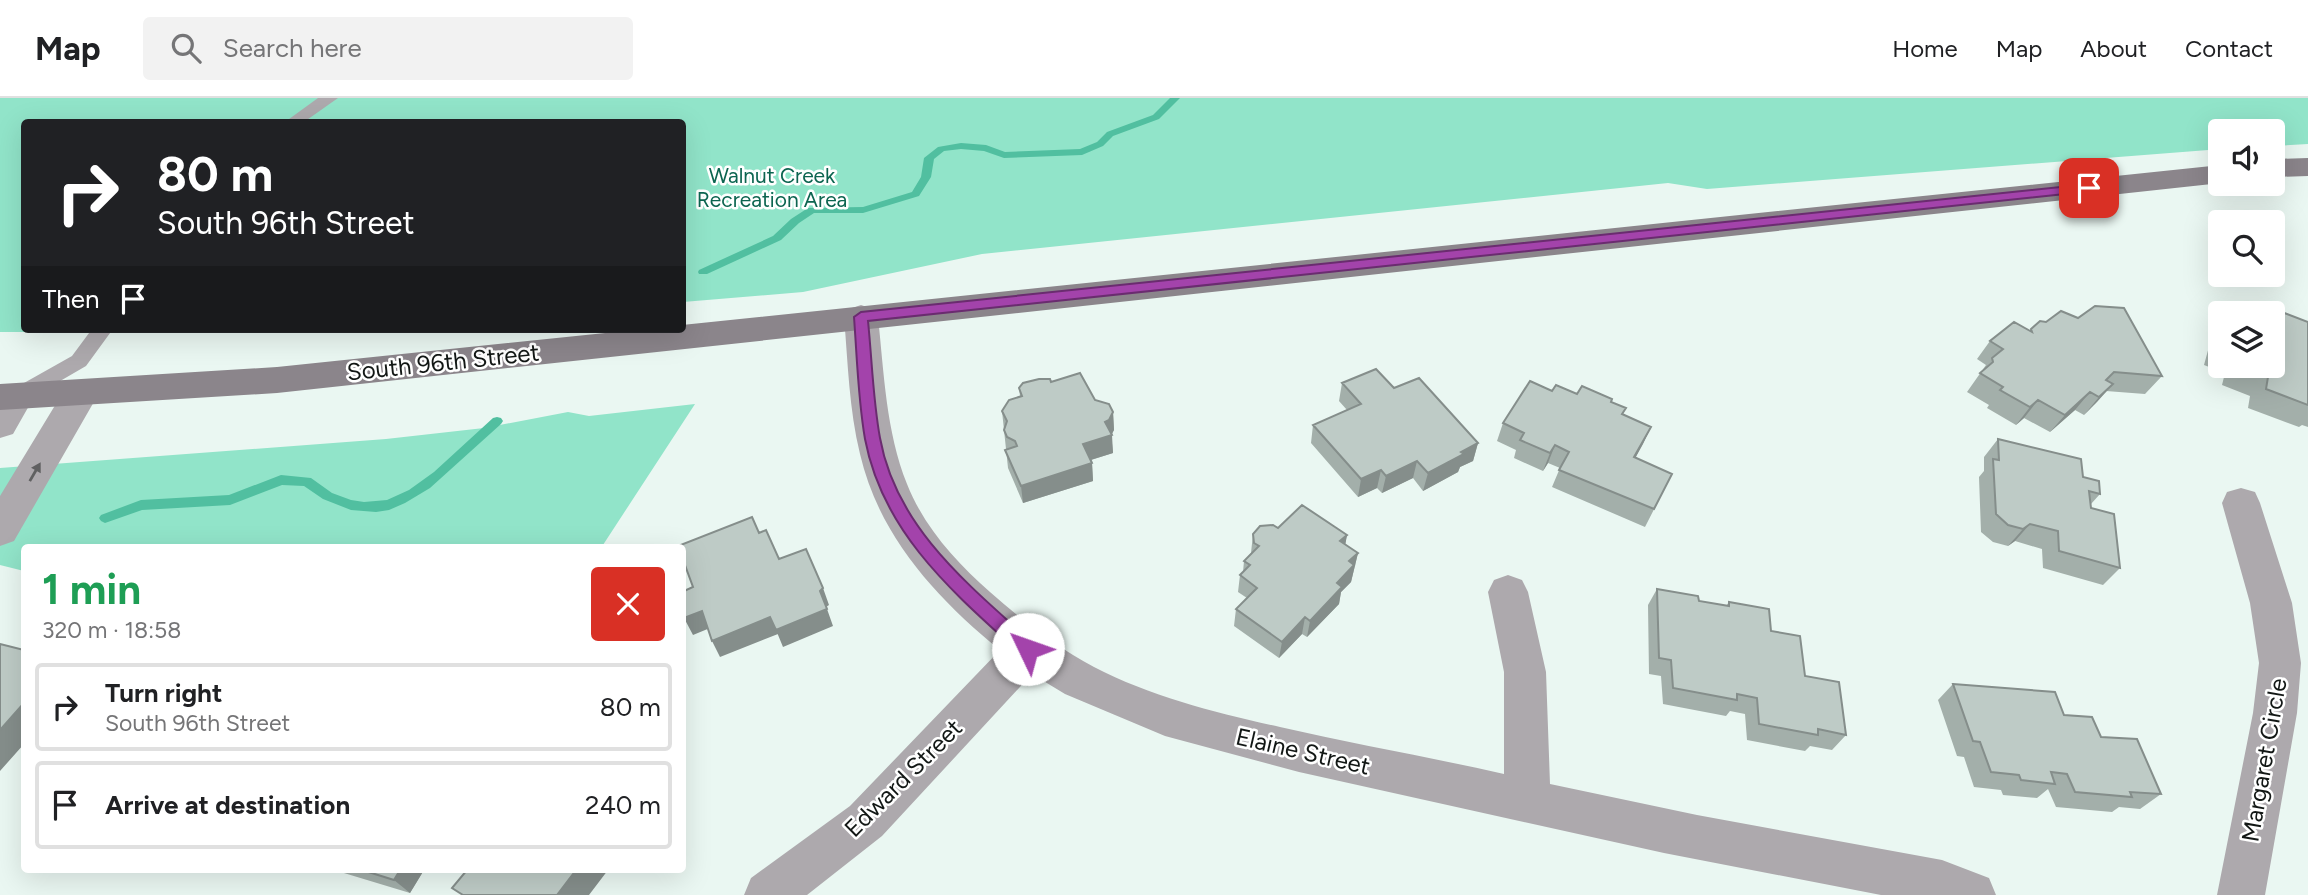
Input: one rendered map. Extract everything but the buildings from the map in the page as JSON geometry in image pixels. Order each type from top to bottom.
[{"type":"main road","points":[[2285,168],[2308,167]]},
{"type":"main road","name":"South 96th Street","points":[[5,406],[80,377],[277,380],[2208,175]]},
{"type":"street","name":"Elaine Street","points":[[861,317],[873,440],[888,488],[914,536],[944,573],[1028,649],[1080,681],[1150,709],[1242,738],[1695,837],[1942,883],[1972,895]]},
{"type":"street","points":[[0,530],[80,377]]},
{"type":"street","name":"Margaret Circle","points":[[2241,503],[2272,603],[2280,663],[2275,713],[2241,895]]},
{"type":"street","points":[[1508,592],[1525,672],[1527,799]]},
{"type":"street","name":"Edward Street","points":[[768,895],[866,821],[1028,649]]},
{"type":"lane","points":[[298,119],[330,98]]},
{"type":"lane","points":[[80,377],[101,333]]},
{"type":"green space","name":"Walnut Creek Recreation Area","points":[[0,98],[2308,98],[2308,144],[2285,145],[2285,119],[2208,119],[2208,150],[1707,189],[1668,183],[982,254],[803,292],[686,302],[686,119],[21,119],[21,332],[0,332]]},
{"type":"green space","points":[[695,404],[604,544],[21,544],[21,570],[0,565],[0,468],[386,439],[484,428],[568,412],[589,416]]},
{"type":"waterway","points":[[703,272],[777,238],[812,210],[863,210],[916,194],[926,177],[929,158],[941,149],[961,146],[986,148],[1004,155],[1082,152],[1100,144],[1110,134],[1156,117],[1175,98]]},
{"type":"waterway","points":[[105,518],[141,505],[230,500],[281,480],[307,481],[327,496],[351,505],[389,505],[426,485],[497,421]]},
{"type":"route","points":[[1028,649],[944,573],[914,536],[888,488],[873,440],[861,317],[2089,188]]}]
